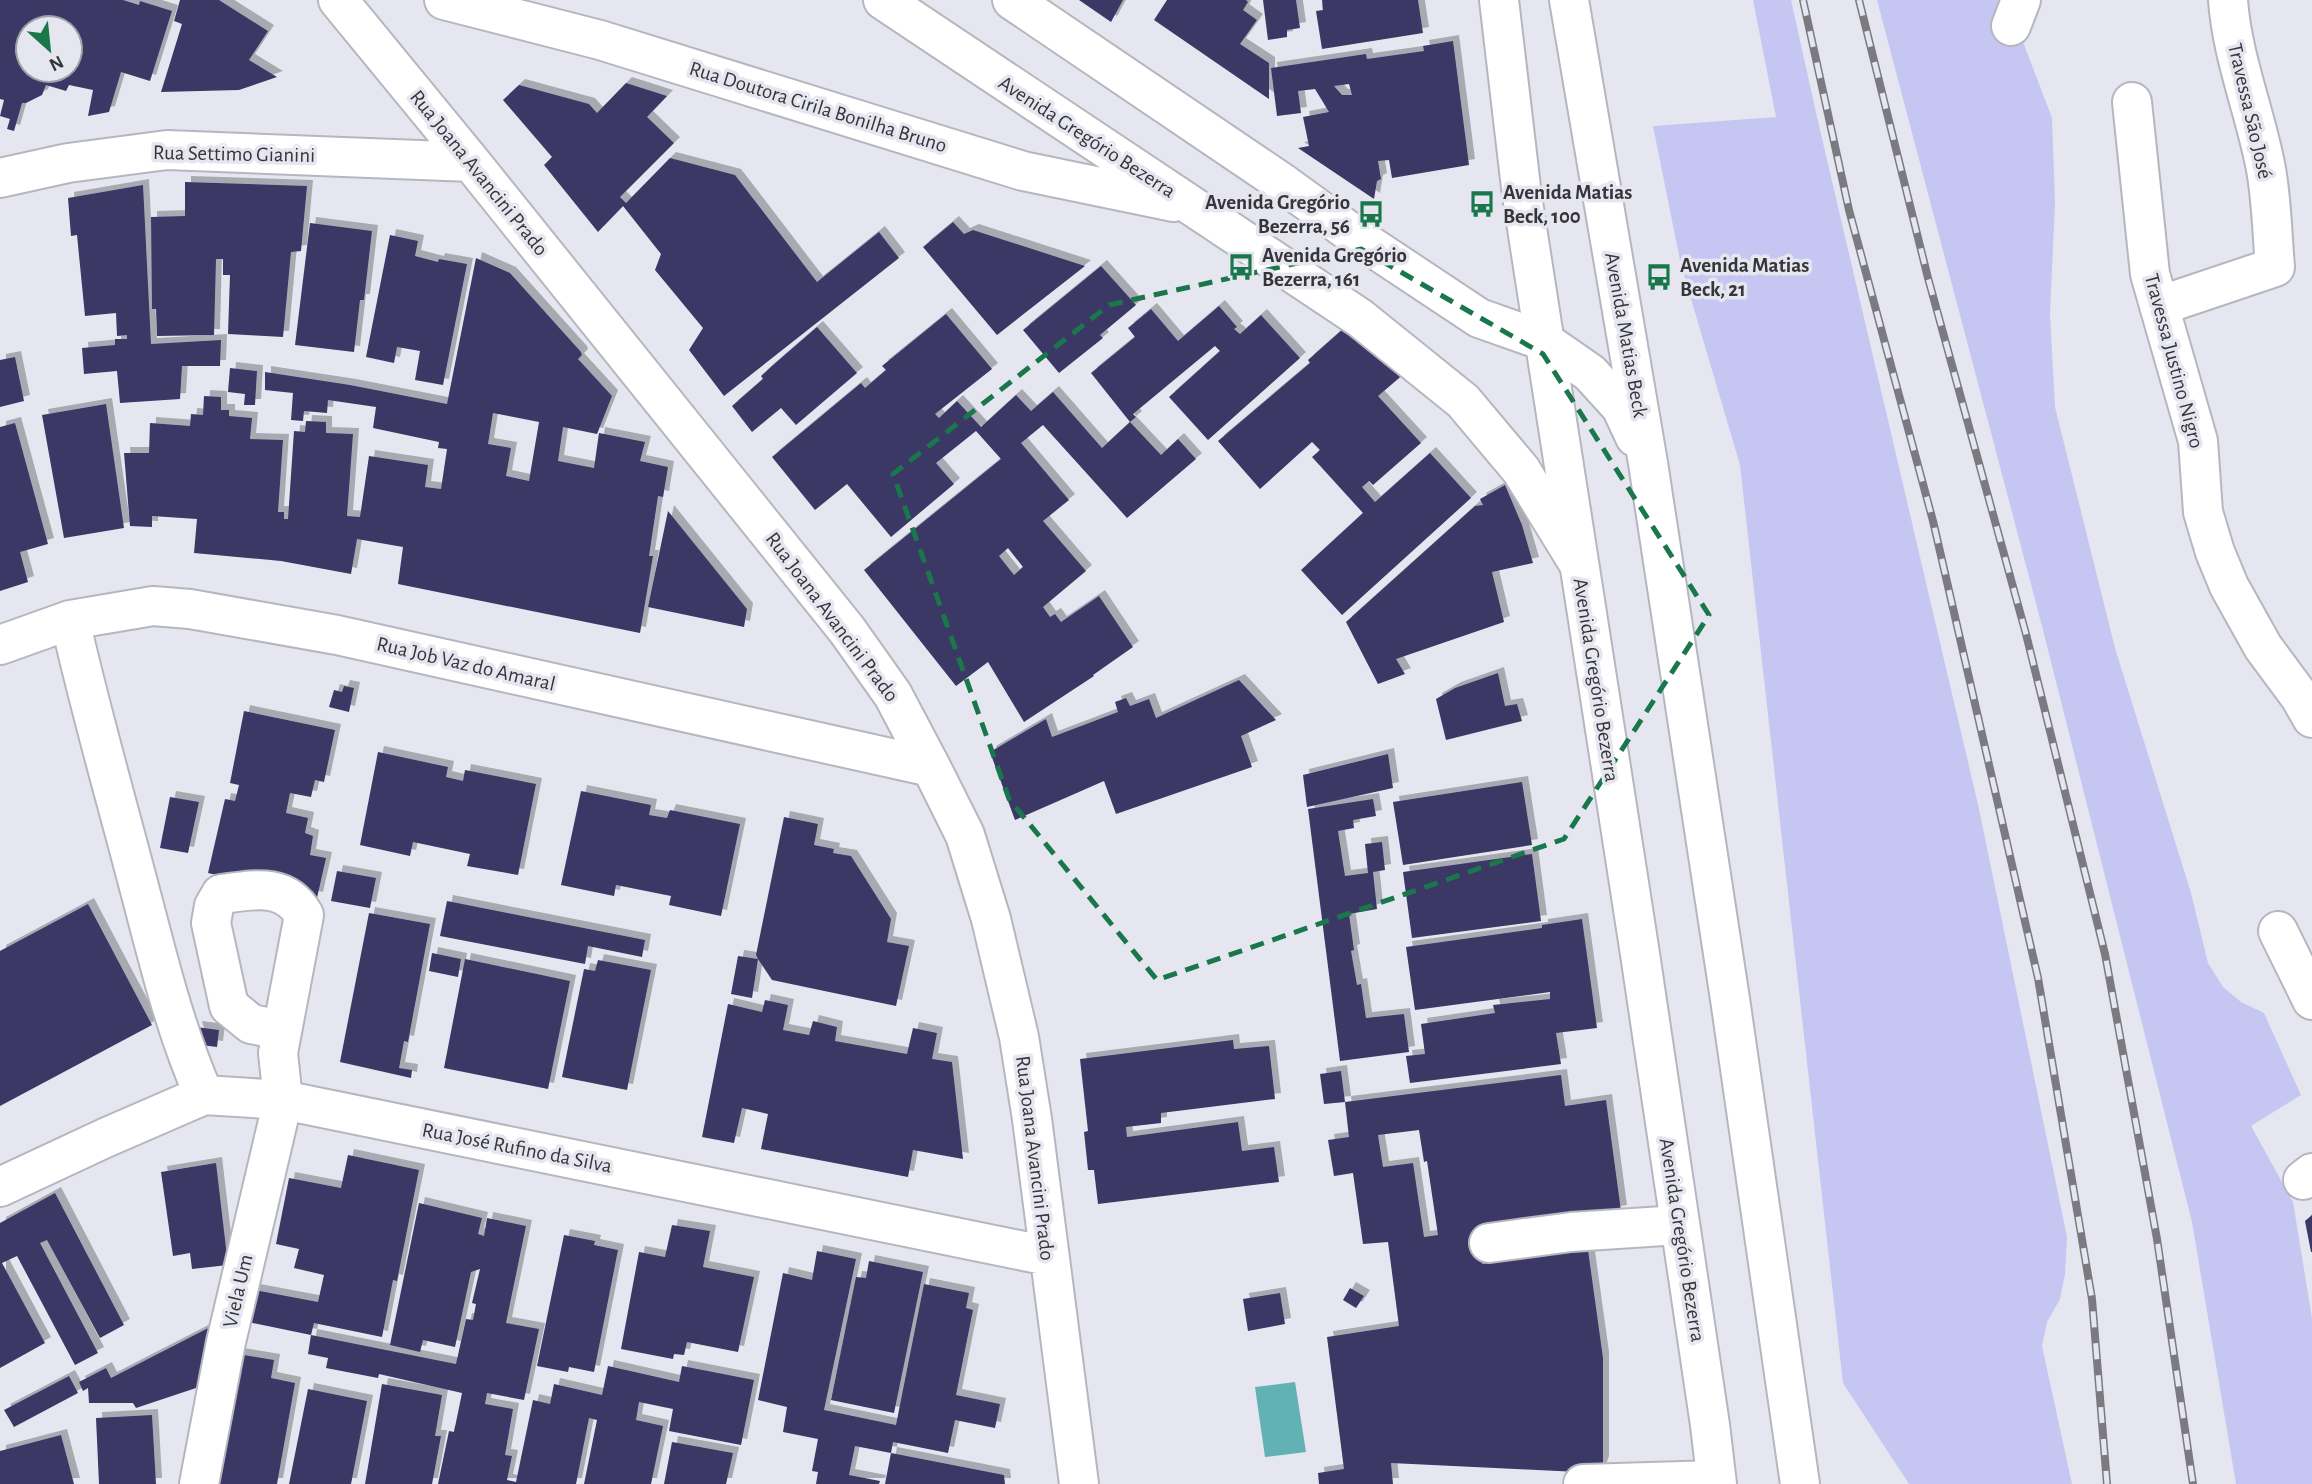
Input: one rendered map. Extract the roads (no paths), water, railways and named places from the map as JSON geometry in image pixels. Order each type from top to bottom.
[{"type":"street","name":"Rua Joana Avancini Prado","points":[[338,0],[847,630],[893,695],[965,835],[997,945],[1019,1037],[1079,1484]]},
{"type":"street","name":"Rua Doutora Cirila Bonilha Bruno","points":[[444,0],[600,40],[1023,171],[1193,207]]},
{"type":"street","name":"Avenida Gregório Bezerra","points":[[883,0],[1360,318],[1463,401],[1521,470],[1577,561],[1642,967],[1717,1482]]},
{"type":"street","points":[[1012,0],[1479,318],[1544,341],[1590,373],[1621,407],[1648,463],[1730,999],[1800,1484]]},
{"type":"street","points":[[1499,0],[1522,196],[1577,561]]},
{"type":"street","name":"Avenida Matias Beck","points":[[1569,0],[1648,463]]},
{"type":"street","name":"Travessa São José","points":[[2159,306],[2275,267],[2266,166],[2236,54],[2229,22],[2228,0]]},
{"type":"street","name":"Travessa Justino Nigro","points":[[2132,102],[2150,274],[2199,441],[2203,512],[2229,586],[2270,657],[2312,718]]},
{"type":"street","name":"Rua Settimo Gianini","points":[[0,178],[68,163],[167,150],[471,162]]},
{"type":"street","name":"Rua Job Vaz do Amaral","points":[[0,645],[70,620],[153,606],[190,609],[337,635],[931,767]]},
{"type":"street","points":[[70,620],[89,707],[152,933],[188,1060],[204,1095]]},
{"type":"street","points":[[2278,931],[2312,1000]]},
{"type":"street","name":"Viela Um","points":[[200,1484],[226,1342],[283,1100],[278,1053],[282,1030]]},
{"type":"street","name":"Rua José Rufino da Silva","points":[[0,1187],[204,1095],[283,1100],[1048,1256]]},
{"type":"street","points":[[1489,1243],[1571,1232],[1679,1225]]},
{"type":"street","points":[[1583,1484],[1717,1482]]},
{"type":"railway","points":[[1803,0],[1849,210],[1933,521],[2038,978],[2092,1299],[2107,1484]]},
{"type":"railway","points":[[1859,0],[1928,278],[2026,634],[2105,954],[2157,1239],[2193,1484]]},
{"type":"place","name":"Avenida Matias Beck, 100","points":[[1482,204]]},
{"type":"place","name":"Avenida Gregório Bezerra, 56","points":[[1371,214]]},
{"type":"place","name":"Avenida Gregório Bezerra, 161","points":[[1241,267]]},
{"type":"place","name":"Avenida Matias Beck, 21","points":[[1659,277]]}]
